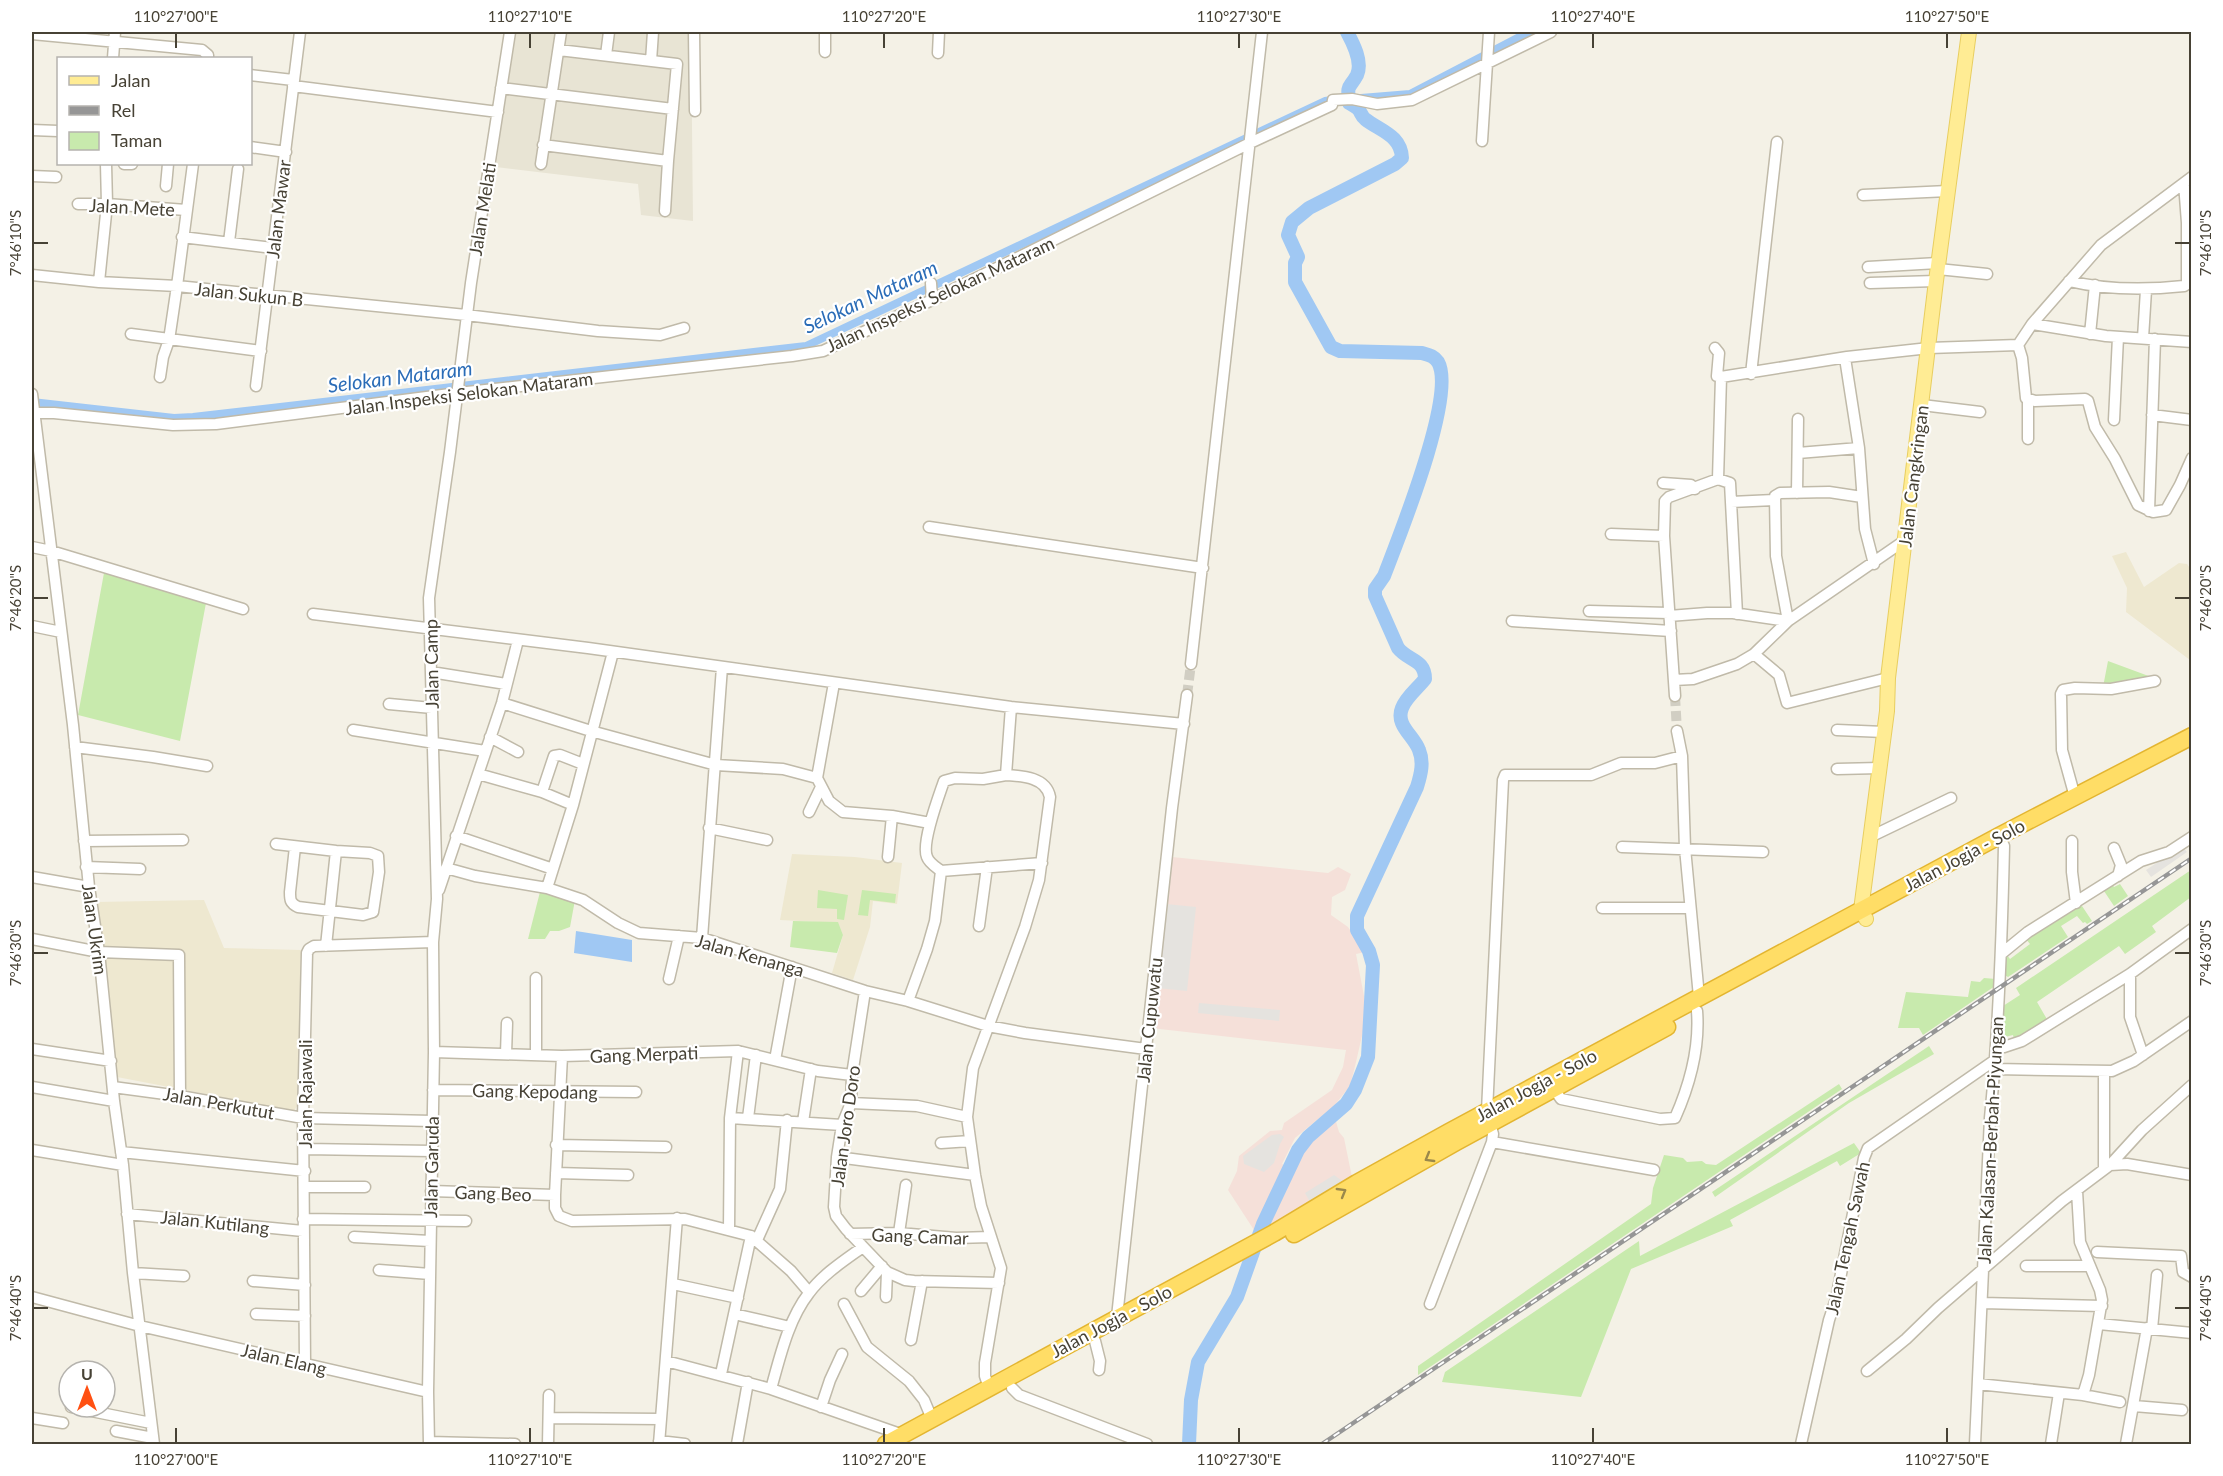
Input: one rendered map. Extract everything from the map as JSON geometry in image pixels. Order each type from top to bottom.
[{"type":"highway","name":"Jalan Jogja - Solo","points":[[2002,841],[2075,797],[2192,736]]},
{"type":"highway","name":"Jalan Jogja - Solo","points":[[886,1444],[906,1440],[1011,1388],[1117,1317],[1273,1240],[1321,1204],[1488,1118],[2002,841],[2192,748]]},
{"type":"highway","name":"Jalan Jogja - Solo","points":[[1488,1118],[1554,1089],[1698,1004]]},
{"type":"highway","name":"Jalan Jogja - Solo","points":[[906,1440],[932,1419],[988,1388],[1062,1353],[1095,1341],[1240,1257]]},
{"type":"main road","name":"Jalan Cangkringan","points":[[1864,915],[1870,837],[1880,768],[1904,541],[1969,32]]},
{"type":"street","name":"Jalan Mawar","points":[[256,386],[300,32]]},
{"type":"street","name":"Jalan Melati","points":[[458,386],[466,315],[510,32]]},
{"type":"street","points":[[541,164],[561,32]]},
{"type":"street","points":[[606,55],[609,32]]},
{"type":"street","points":[[651,61],[653,32]]},
{"type":"street","points":[[694,32],[695,111]]},
{"type":"street","points":[[825,32],[825,52]]},
{"type":"street","points":[[938,53],[939,32]]},
{"type":"street","points":[[1191,664],[1262,32]]},
{"type":"street","name":"Jalan Inspeksi Selokan Mataram","points":[[33,411],[172,425],[216,424],[458,386],[792,356],[932,298],[1250,138],[1332,105],[1333,100],[1352,99],[1377,104],[1412,100],[1487,61],[1551,32]]},
{"type":"street","points":[[32,34],[114,36],[202,50],[208,57]]},
{"type":"street","points":[[1482,141],[1489,35]]},
{"type":"street","points":[[113,57],[114,36]]},
{"type":"street","points":[[559,50],[677,64],[665,211]]},
{"type":"street","points":[[252,76],[498,112]]},
{"type":"street","points":[[501,88],[673,109]]},
{"type":"street","points":[[32,130],[57,131]]},
{"type":"street","points":[[1751,374],[1777,142]]},
{"type":"street","points":[[543,145],[668,160]]},
{"type":"street","points":[[252,147],[285,152]]},
{"type":"street","points":[[99,282],[106,204],[106,165]]},
{"type":"street","points":[[166,186],[168,165]]},
{"type":"street","points":[[160,377],[163,357],[169,340],[193,165]]},
{"type":"street","points":[[229,242],[238,169]]},
{"type":"street","points":[[32,176],[56,177]]},
{"type":"street","points":[[2018,345],[2032,324],[2101,244],[2188,180]]},
{"type":"street","points":[[2068,281],[2146,290],[2187,284],[2188,180]]},
{"type":"street","points":[[1863,195],[1948,191]]},
{"type":"street","name":"Jalan Mete","points":[[78,204],[186,210]]},
{"type":"street","points":[[182,237],[273,248]]},
{"type":"street","points":[[1868,267],[1987,274]]},
{"type":"street","points":[[1870,283],[1937,271]]},
{"type":"street","name":"Jalan Sukun B","points":[[32,275],[99,282],[177,286],[466,315],[598,332],[660,335],[684,328]]},
{"type":"street","points":[[931,283],[932,298]]},
{"type":"street","points":[[2090,334],[2095,285]]},
{"type":"street","points":[[2146,290],[2152,416],[2149,511]]},
{"type":"street","points":[[2032,324],[2090,334],[2192,342]]},
{"type":"street","points":[[131,334],[261,351]]},
{"type":"street","points":[[2114,420],[2118,337]]},
{"type":"street","points":[[1721,378],[1845,358],[1929,348],[2018,345]]},
{"type":"street","points":[[2018,345],[2022,357],[2025,398],[2028,400],[2028,439]]},
{"type":"street","points":[[1715,348],[1719,353],[1717,376],[1721,378],[1718,479]]},
{"type":"street","points":[[1845,358],[1859,448],[1865,529],[1874,564]]},
{"type":"street","name":"Jalan Camp","points":[[433,942],[437,899],[429,598],[458,386]]},
{"type":"street","name":"Jalan Ukrim","points":[[32,394],[37,476],[51,551],[75,747],[89,887],[99,952],[123,1165],[132,1273],[153,1441]]},
{"type":"street","points":[[2028,400],[2085,399],[2088,401],[2098,432],[2115,459],[2138,505],[2149,511],[2166,510],[2192,458]]},
{"type":"street","points":[[1922,405],[1980,412]]},
{"type":"street","points":[[2152,416],[2192,420]]},
{"type":"street","points":[[1797,493],[1798,419]]},
{"type":"street","points":[[1798,453],[1859,448]]},
{"type":"street","points":[[1675,696],[1664,536],[1666,500],[1718,479],[1730,483],[1737,614]]},
{"type":"street","points":[[1663,483],[1691,485],[1695,489]]},
{"type":"street","points":[[1788,621],[1776,556],[1774,500],[1777,494],[1829,492],[1862,496]]},
{"type":"street","points":[[1731,502],[1774,500]]},
{"type":"street","points":[[928,527],[1203,568]]},
{"type":"street","points":[[1611,534],[1664,536]]},
{"type":"street","points":[[1674,680],[1692,679],[1718,672],[1754,654],[1788,621],[1874,564],[1904,541]]},
{"type":"street","points":[[32,547],[243,609]]},
{"type":"street","points":[[1589,611],[1669,615],[1737,614],[1788,621]]},
{"type":"street","points":[[313,614],[613,652],[1011,707],[1184,724]]},
{"type":"street","points":[[1512,621],[1671,631]]},
{"type":"street","points":[[32,626],[61,632]]},
{"type":"street","points":[[437,899],[502,703],[518,640]]},
{"type":"street","points":[[547,888],[573,805],[613,652]]},
{"type":"street","points":[[1754,654],[1779,675],[1787,703],[1888,678]]},
{"type":"street","points":[[702,938],[722,668]]},
{"type":"street","points":[[431,672],[506,684]]},
{"type":"street","points":[[2075,797],[2062,750],[2061,694],[2063,690],[2111,688],[2155,681]]},
{"type":"street","points":[[809,812],[819,782],[834,683]]},
{"type":"street","name":"Jalan Cupuwatu","points":[[1117,1317],[1172,808],[1187,695]]},
{"type":"street","points":[[502,703],[591,731],[716,765],[783,770],[819,782],[829,801],[843,812],[892,816],[930,823]]},
{"type":"street","points":[[389,704],[432,708]]},
{"type":"street","points":[[1006,775],[1011,707]]},
{"type":"street","points":[[353,730],[485,751]]},
{"type":"street","points":[[1837,730],[1884,732]]},
{"type":"street","points":[[1554,1089],[1561,1098],[1660,1119],[1675,1118],[1684,1097],[1694,1063],[1698,1004],[1685,848],[1682,756],[1677,731]]},
{"type":"street","points":[[490,737],[518,752]]},
{"type":"street","points":[[75,747],[207,766]]},
{"type":"street","points":[[542,792],[555,755],[583,764]]},
{"type":"street","points":[[1430,1304],[1492,1143],[1493,1134],[1488,1118],[1505,775],[1591,775],[1621,763],[1655,763],[1682,756]]},
{"type":"street","points":[[1837,769],[1880,768]]},
{"type":"street","points":[[478,774],[542,792],[573,805]]},
{"type":"street","points":[[988,1388],[985,1363],[1001,1268],[990,1238],[975,1175],[967,1117],[973,1068],[1040,880],[1048,819],[1049,792],[1037,780],[1006,775],[944,781],[930,823],[926,851],[927,857],[941,871],[1042,863]]},
{"type":"street","points":[[1870,837],[1951,798]]},
{"type":"street","points":[[888,856],[892,816]]},
{"type":"street","points":[[709,828],[767,840]]},
{"type":"street","points":[[456,836],[553,869]]},
{"type":"street","points":[[2001,954],[2028,932],[2141,861],[2169,852],[2192,837]]},
{"type":"street","points":[[84,841],[183,840]]},
{"type":"street","name":"Jalan Kalasan-Berbah-Piyungan","points":[[1975,1444],[1990,1118],[2002,933],[2002,841]]},
{"type":"street","points":[[2072,841],[2072,872],[2076,903]]},
{"type":"street","points":[[276,844],[370,853],[378,856],[373,912],[369,915],[329,912],[298,907],[291,902],[295,847]]},
{"type":"street","points":[[1622,847],[1763,852]]},
{"type":"street","points":[[2114,848],[2121,865],[2118,876]]},
{"type":"street","points":[[336,851],[326,946],[433,942]]},
{"type":"street","points":[[87,867],[140,869]]},
{"type":"street","points":[[979,926],[987,867]]},
{"type":"street","name":"Jalan Kenanga","points":[[446,868],[475,876],[547,888],[583,900],[618,924],[639,933],[702,938],[865,991],[908,1001],[988,1026],[1025,1033],[1146,1048]]},
{"type":"street","points":[[908,1001],[935,921],[941,871]]},
{"type":"street","points":[[32,877],[89,887]]},
{"type":"street","points":[[1602,908],[1690,908]]},
{"type":"street","points":[[1996,1047],[2022,1041],[2130,974],[2192,929]]},
{"type":"street","points":[[2002,933],[2010,935],[2028,932]]},
{"type":"street","points":[[669,979],[679,936]]},
{"type":"street","points":[[32,939],[99,952],[179,955],[180,1096]]},
{"type":"street","name":"Jalan Garuda","points":[[429,1443],[430,1220],[434,1052],[433,942]]},
{"type":"street","name":"Jalan Rajawali","points":[[304,1363],[305,1149],[303,1118],[308,953],[309,949],[314,946],[326,946]]},
{"type":"street","points":[[775,1060],[792,967]]},
{"type":"street","points":[[2130,974],[2130,1017],[2143,1055]]},
{"type":"street","points":[[536,978],[536,1055]]},
{"type":"street","name":"Jalan Joro Doro","points":[[865,991],[852,1075],[851,1103],[842,1125],[837,1157],[834,1207],[836,1216],[884,1269],[904,1280],[999,1283]]},
{"type":"street","points":[[1995,1065],[2104,1072],[2123,1066],[2143,1055],[2192,1021]]},
{"type":"street","points":[[506,1054],[507,1023]]},
{"type":"street","points":[[32,1049],[111,1060]]},
{"type":"street","points":[[729,1230],[730,1118],[738,1051]]},
{"type":"street","name":"Gang Merpati","points":[[434,1052],[562,1056],[738,1051],[811,1069],[852,1075]]},
{"type":"street","points":[[748,1118],[756,1055]]},
{"type":"street","points":[[562,1056],[558,1091],[555,1195],[555,1208],[559,1216],[572,1221],[677,1218],[698,1221],[754,1238],[813,1288]]},
{"type":"street","name":"Jalan Tengah Sawah","points":[[1802,1444],[1868,1148],[1995,1065]]},
{"type":"street","points":[[802,1122],[811,1069]]},
{"type":"street","points":[[2104,1072],[2106,1165]]},
{"type":"street","points":[[1867,1371],[2062,1200],[2077,1191],[2192,1085]]},
{"type":"street","points":[[32,1087],[114,1101]]},
{"type":"street","name":"Jalan Perkutut","points":[[113,1087],[180,1096],[303,1118],[432,1121]]},
{"type":"street","name":"Gang Kepodang","points":[[433,1090],[636,1092]]},
{"type":"street","points":[[851,1103],[917,1106],[967,1117]]},
{"type":"street","points":[[730,1118],[842,1125]]},
{"type":"street","points":[[722,1374],[734,1314],[754,1238],[774,1205],[783,1176],[787,1120]]},
{"type":"street","points":[[941,1143],[970,1141]]},
{"type":"street","points":[[1492,1143],[1654,1170]]},
{"type":"street","points":[[556,1145],[666,1147]]},
{"type":"street","points":[[305,1149],[432,1151]]},
{"type":"street","points":[[32,1150],[123,1165]]},
{"type":"street","points":[[121,1152],[305,1171]]},
{"type":"street","points":[[837,1157],[975,1175]]},
{"type":"street","points":[[2106,1165],[2127,1164],[2192,1175]]},
{"type":"street","points":[[556,1173],[628,1175]]},
{"type":"street","points":[[899,1233],[906,1185]]},
{"type":"street","points":[[304,1187],[365,1187]]},
{"type":"street","name":"Gang Beo","points":[[431,1191],[555,1195]]},
{"type":"street","points":[[2077,1191],[2080,1242],[2100,1290],[2102,1306],[2083,1395]]},
{"type":"street","name":"Jalan Kutilang","points":[[127,1214],[303,1231]]},
{"type":"street","points":[[677,1218],[659,1443],[685,1444]]},
{"type":"street","points":[[303,1219],[466,1221]]},
{"type":"street","name":"Gang Camar","points":[[850,1234],[899,1233],[956,1238],[990,1238]]},
{"type":"street","points":[[354,1238],[430,1241]]},
{"type":"street","points":[[771,1389],[790,1327],[813,1288],[863,1247]]},
{"type":"street","points":[[2097,1252],[2181,1256],[2183,1272],[2192,1277]]},
{"type":"street","points":[[2026,1266],[2089,1266]]},
{"type":"street","points":[[861,1291],[884,1269]]},
{"type":"street","points":[[884,1269],[886,1297]]},
{"type":"street","points":[[379,1270],[430,1274]]},
{"type":"street","points":[[132,1273],[184,1276]]},
{"type":"street","points":[[2126,1444],[2157,1275]]},
{"type":"street","points":[[253,1281],[305,1285]]},
{"type":"street","points":[[911,1340],[922,1281]]},
{"type":"street","points":[[673,1284],[738,1298]]},
{"type":"street","name":"Jalan Elang","points":[[32,1297],[140,1326],[428,1392]]},
{"type":"street","points":[[1982,1303],[2102,1306]]},
{"type":"street","points":[[844,1304],[867,1347],[909,1380],[924,1400],[932,1419]]},
{"type":"street","points":[[256,1314],[305,1316]]},
{"type":"street","points":[[734,1314],[790,1327]]},
{"type":"street","points":[[2099,1324],[2192,1333]]},
{"type":"street","points":[[1095,1341],[1100,1361],[1099,1370]]},
{"type":"street","points":[[821,1407],[842,1354]]},
{"type":"street","points":[[666,1361],[722,1374],[771,1389],[906,1440]]},
{"type":"street","points":[[737,1444],[748,1382]]},
{"type":"street","points":[[1978,1384],[2083,1395],[2120,1402]]},
{"type":"street","points":[[1011,1388],[1019,1395],[1148,1444]]},
{"type":"street","points":[[2051,1444],[2059,1393]]},
{"type":"street","points":[[548,1444],[549,1395]]},
{"type":"street","points":[[2134,1406],[2182,1410]]},
{"type":"street","points":[[117,1416],[151,1423]]},
{"type":"street","points":[[549,1418],[660,1419]]},
{"type":"street","points":[[32,1419],[63,1423]]},
{"type":"street","points":[[116,1431],[153,1441]]},
{"type":"street","points":[[429,1443],[515,1444]]},
{"type":"shaded area","points":[[513,32],[691,32],[693,221],[641,215],[638,184],[496,167]]},
{"type":"shaded area","points":[[2126,552],[2144,587],[2179,563],[2187,564],[2191,570],[2190,660],[2126,612],[2127,588],[2112,556]]},
{"type":"shaded area","points":[[2182,846],[2187,852],[2151,877],[2146,870]]},
{"type":"shaded area","points":[[792,854],[855,857],[902,863],[897,904],[873,901],[870,927],[853,980],[832,973],[843,935],[838,923],[780,920]]},
{"type":"shaded area","points":[[1172,857],[1328,873],[1338,867],[1351,874],[1345,890],[1332,897],[1331,915],[1348,927],[1365,952],[1356,954],[1364,996],[1364,1027],[1356,1062],[1350,1086],[1334,1106],[1295,1138],[1282,1164],[1291,1169],[1302,1147],[1325,1124],[1335,1118],[1339,1132],[1344,1138],[1353,1182],[1312,1207],[1254,1230],[1228,1190],[1237,1171],[1239,1156],[1270,1131],[1282,1130],[1284,1123],[1332,1090],[1343,1067],[1346,1050],[1151,1028]]},
{"type":"shaded area","points":[[204,900],[224,948],[301,950],[297,1106],[294,1111],[117,1077],[96,902]]},
{"type":"shaded area","points":[[1166,904],[1196,907],[1187,991],[1157,988]]},
{"type":"shaded area","points":[[1199,1003],[1280,1010],[1279,1021],[1198,1013]]},
{"type":"shaded area","points":[[1280,1134],[1284,1137],[1274,1163],[1264,1172],[1244,1164],[1243,1156],[1272,1135]]},
{"type":"shaded area","points":[[1334,1175],[1344,1182],[1310,1202],[1305,1193]]},
{"type":"green space","points":[[104,573],[206,603],[180,741],[78,715]]},
{"type":"green space","points":[[2108,661],[2154,678],[2103,687]]},
{"type":"green space","points":[[2191,870],[2191,897],[2152,926],[2156,932],[2125,954],[2119,946],[2037,1002],[2048,1021],[2014,1040],[2013,1035],[2005,1037],[2001,1035],[2003,1006],[2020,995],[2016,988]]},
{"type":"green space","points":[[2111,882],[2114,887],[2120,884],[2128,896],[2114,906],[2102,888]]},
{"type":"green space","points":[[541,888],[575,900],[570,927],[550,931],[545,939],[528,939]]},
{"type":"green space","points":[[818,890],[848,895],[844,920],[837,919],[837,909],[817,908]]},
{"type":"green space","points":[[862,890],[896,894],[895,903],[870,900],[868,916],[858,915]]},
{"type":"green space","points":[[2080,903],[2092,921],[2087,924],[2083,923],[2077,916],[2061,926],[2068,937],[2008,977],[2003,974],[2004,957],[2007,955],[2010,959],[2030,944],[2025,938]]},
{"type":"green space","points":[[793,921],[838,922],[843,935],[837,953],[790,947]]},
{"type":"green space","points":[[1984,978],[1996,979],[1995,986],[1923,1035],[1919,1028],[1898,1028],[1906,992],[1968,997],[1971,981],[1980,982]]},
{"type":"green space","points":[[1929,1046],[1934,1054],[1849,1103],[1715,1197],[1712,1192]]},
{"type":"green space","points":[[1839,1084],[1842,1089],[1418,1375],[1418,1366],[1651,1204],[1653,1188],[1664,1155],[1683,1158],[1687,1162],[1702,1161],[1716,1165]]},
{"type":"green space","points":[[1854,1143],[1861,1153],[1840,1166],[1837,1161],[1730,1220],[1733,1226],[1631,1269],[1581,1397],[1442,1382],[1445,1372],[1639,1241],[1640,1256]]},
{"type":"water","points":[[576,931],[632,940],[632,962],[574,953]]},
{"type":"waterway","points":[[1189,1444],[1191,1400],[1198,1362],[1237,1297],[1263,1224],[1298,1150],[1308,1137],[1346,1104],[1355,1090],[1368,1057],[1373,965],[1369,951],[1357,930],[1357,916],[1420,777],[1419,750],[1403,725],[1401,714],[1406,700],[1425,679],[1424,672],[1419,664],[1398,648],[1375,596],[1375,589],[1384,576],[1401,532],[1433,434],[1440,404],[1442,379],[1438,362],[1433,357],[1422,353],[1340,351],[1331,347],[1295,282],[1295,263],[1298,257],[1288,235],[1292,222],[1309,208],[1395,164],[1402,158],[1401,150],[1394,139],[1365,119],[1358,109],[1349,103],[1349,87],[1357,75],[1359,64],[1347,32]]},
{"type":"waterway","name":"Selokan Mataram","points":[[1361,98],[1410,94],[1529,32]]},
{"type":"waterway","name":"Selokan Mataram","points":[[32,402],[174,418],[193,417],[806,346],[1325,101],[1339,99]]},
{"type":"tunnel","points":[[1187,695],[1191,664]]},
{"type":"tunnel","points":[[1675,696],[1677,731]]},
{"type":"railway","points":[[1322,1444],[2192,858]]}]
